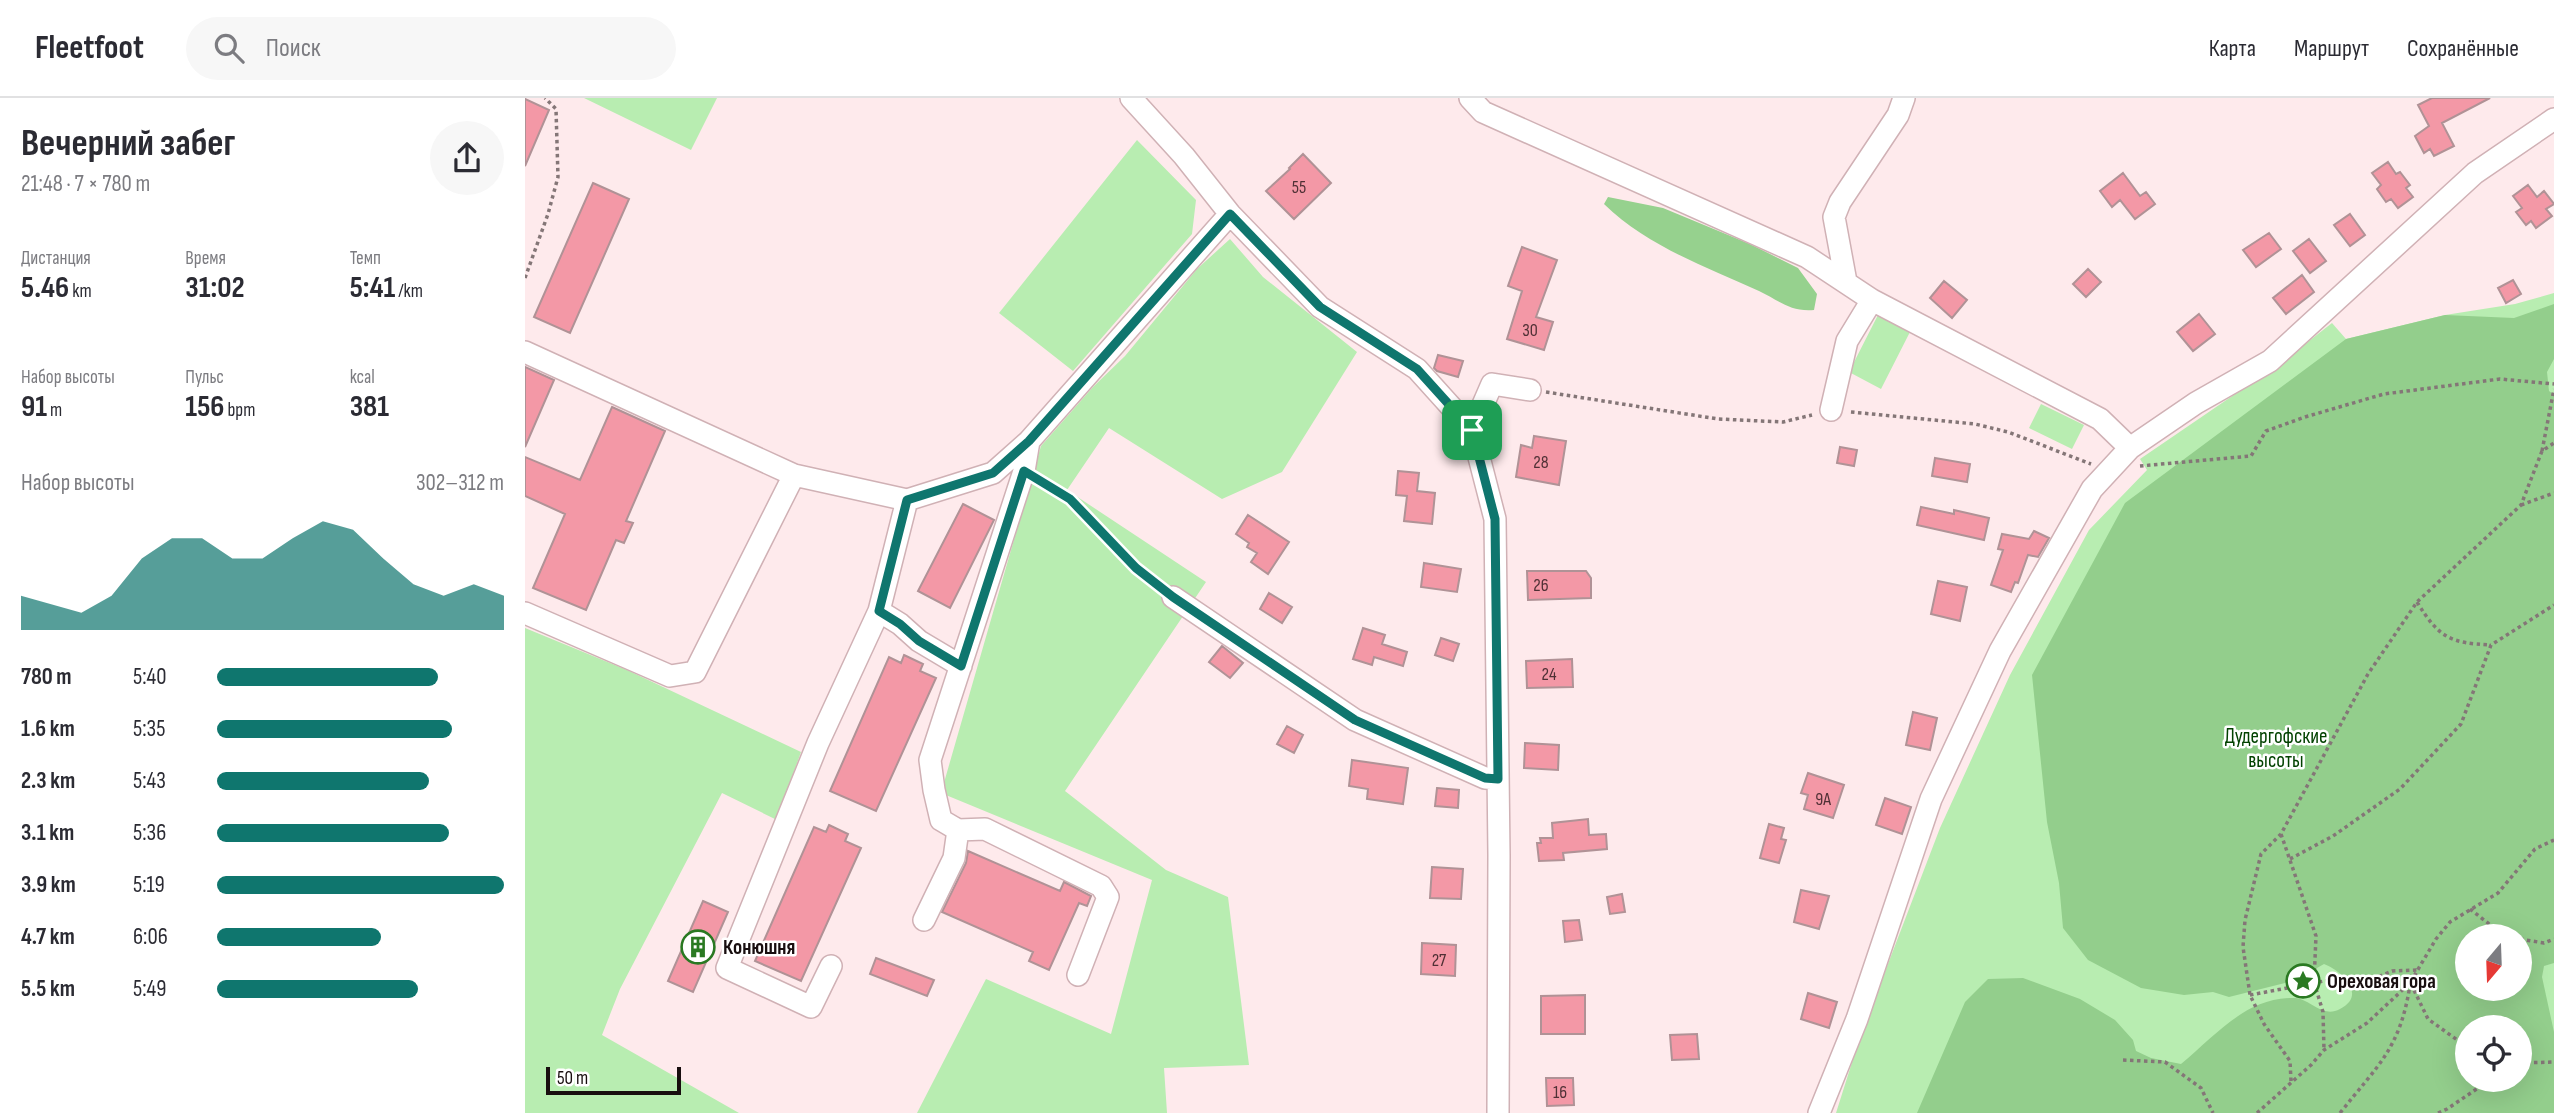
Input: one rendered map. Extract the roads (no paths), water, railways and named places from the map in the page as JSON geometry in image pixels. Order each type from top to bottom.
[{"type":"street","points":[[1131,98],[1184,156],[1230,214],[1320,307],[1417,369],[1472,430],[1495,519],[1498,1113]]},
{"type":"street","points":[[1470,98],[1483,112],[1807,257],[1871,300],[2100,419],[2130,448]]},
{"type":"street","points":[[1846,282],[1834,217],[1840,202],[1898,115],[1904,98]]},
{"type":"street","points":[[1819,1113],[1857,1019],[1931,799],[2000,651],[2092,489],[2130,448],[2196,403],[2270,361],[2475,173],[2554,119]]},
{"type":"street","points":[[525,352],[795,475],[907,500],[993,473],[1029,441],[1230,214]]},
{"type":"street","points":[[1831,410],[1847,341],[1871,300]]},
{"type":"street","points":[[1472,430],[1492,384],[1530,390]]},
{"type":"street","points":[[1029,441],[1024,471],[930,760],[941,820],[958,830],[985,829],[1101,886],[1108,897],[1078,975]]},
{"type":"street","points":[[525,613],[670,676],[695,672],[795,475]]},
{"type":"street","points":[[831,966],[811,1007],[727,968],[818,743],[879,611],[907,500]]},
{"type":"street","points":[[1173,597],[1355,720],[1485,778],[1498,779]]},
{"type":"street","points":[[879,611],[900,624],[919,641],[961,666]]},
{"type":"street","points":[[924,920],[954,858],[958,830]]},
{"type":"place","name":"Конюшня","points":[[698,947]]},
{"type":"place","name":"Ореховая гора","points":[[2303,981]]},
{"type":"park label","name":"Дудергофские высоты","points":[[2276,748]]}]
